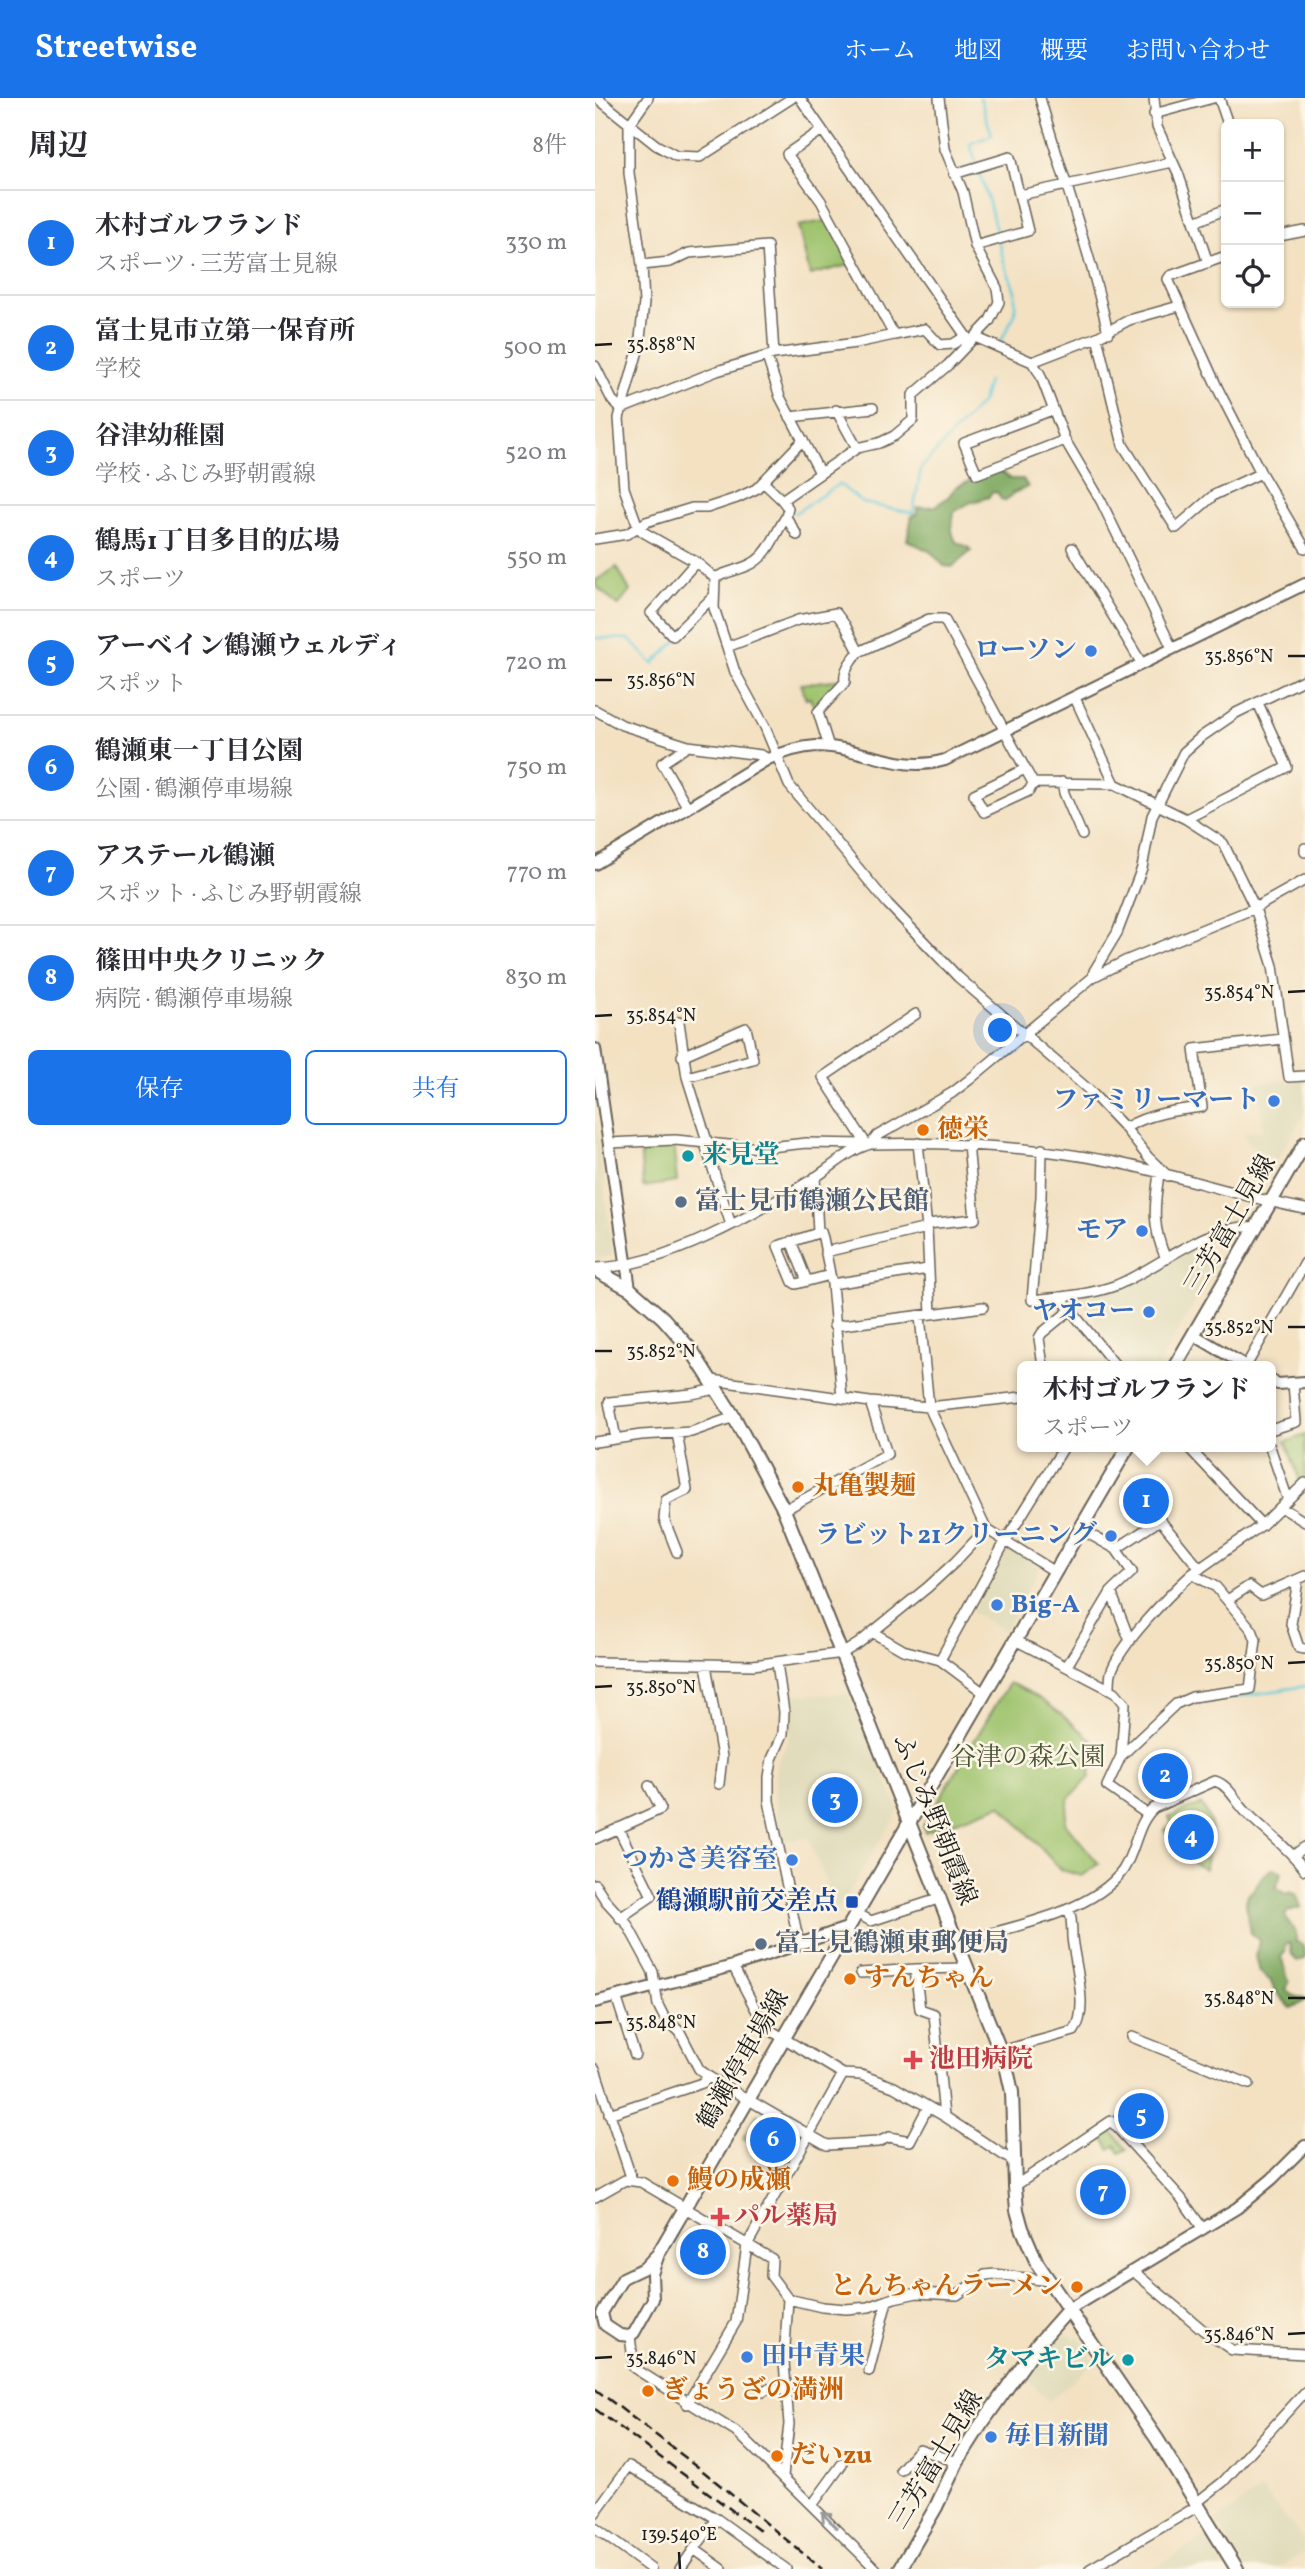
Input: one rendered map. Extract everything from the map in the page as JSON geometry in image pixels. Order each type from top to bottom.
[{"type":"main road","name":"三芳富士見線","points":[[1178,1361],[1305,1143]]},
{"type":"main road","name":"ふじみ野朝霞線","points":[[595,1269],[630,1289],[680,1337],[734,1418],[784,1510],[1001,2051],[1012,2092],[1015,2186],[1022,2228],[1037,2263],[1157,2439],[1237,2569]]},
{"type":"main road","points":[[910,1820],[1125,1452]]},
{"type":"main road","name":"鶴瀬停車場線","points":[[660,2251],[910,1820]]},
{"type":"main road","name":"三芳富士見線","points":[[900,2569],[936,2507],[957,2462],[1031,2354],[1068,2310]]},
{"type":"street","points":[[597,98],[629,125],[676,156],[700,157],[792,98]]},
{"type":"street","points":[[648,98],[629,125],[629,173],[642,265],[644,303],[639,347],[619,418],[624,488],[638,527],[643,533],[696,562],[715,578]]},
{"type":"street","points":[[800,98],[970,338],[1032,362],[1040,374],[1065,440],[1101,501],[1172,648]]},
{"type":"street","points":[[782,500],[857,448],[879,443],[906,428],[913,420],[913,395],[948,365],[970,338],[989,322],[999,302],[997,288],[975,246],[963,192],[945,149],[939,98]]},
{"type":"street","points":[[1040,98],[1098,284],[1108,333]]},
{"type":"street","points":[[1154,98],[1157,127],[1173,162],[1208,263]]},
{"type":"street","points":[[1154,114],[1213,98]]},
{"type":"street","points":[[1219,98],[1226,119]]},
{"type":"street","points":[[822,130],[787,154],[821,201],[894,335]]},
{"type":"street","points":[[954,174],[1010,157],[1028,232],[975,246]]},
{"type":"street","points":[[1020,195],[1173,162]]},
{"type":"street","points":[[1195,222],[1221,211]]},
{"type":"street","points":[[1284,235],[1305,231]]},
{"type":"street","points":[[642,265],[670,262],[689,253],[767,246],[770,356],[775,385],[820,473]]},
{"type":"street","points":[[1221,258],[1168,279],[1217,389],[1261,473],[1305,548]]},
{"type":"street","points":[[1032,362],[1108,333],[1129,320],[1179,306]]},
{"type":"street","points":[[621,410],[717,371],[770,356],[856,343],[925,328],[940,345],[970,338]]},
{"type":"street","points":[[1097,337],[1123,445],[1175,528],[1214,495],[1261,473]]},
{"type":"street","points":[[595,366],[621,410]]},
{"type":"street","points":[[790,417],[873,408]]},
{"type":"street","points":[[836,410],[857,448]]},
{"type":"street","points":[[1052,410],[964,443],[977,474],[1065,440]]},
{"type":"street","points":[[595,539],[627,534],[646,522],[692,508],[707,508],[756,489],[803,440]]},
{"type":"street","points":[[715,578],[727,571],[751,564],[759,558],[768,550],[786,517],[788,508],[763,482]]},
{"type":"street","points":[[786,517],[797,535]]},
{"type":"street","points":[[1072,548],[1142,664]]},
{"type":"street","points":[[696,562],[651,613],[673,636],[714,596]]},
{"type":"street","points":[[715,578],[714,608],[735,671],[765,727],[772,758],[789,785],[888,904],[958,977],[1089,1090],[1125,1128],[1163,1175]]},
{"type":"street","points":[[595,864],[772,758],[800,748],[829,747],[895,763],[922,765],[951,758],[1305,584]]},
{"type":"street","points":[[727,647],[798,620],[836,613],[859,652]]},
{"type":"street","points":[[829,747],[818,712],[845,682],[844,675],[852,659],[859,652],[929,619],[944,620],[1033,783]]},
{"type":"street","points":[[1093,977],[1117,933],[1137,884],[1149,824],[1156,804],[1184,752],[1216,726],[1305,679]]},
{"type":"street","points":[[1075,698],[1115,784]]},
{"type":"street","points":[[1186,819],[1287,766],[1258,703]]},
{"type":"street","points":[[595,710],[622,725],[688,747],[772,758]]},
{"type":"street","points":[[688,747],[662,763],[688,808]]},
{"type":"street","points":[[1025,769],[974,794],[984,812],[1029,791],[1033,783]]},
{"type":"street","points":[[1062,782],[1082,835]]},
{"type":"street","points":[[1033,783],[1115,784],[1186,819],[1223,843],[1255,908],[1273,966],[1289,1077],[1305,1076]]},
{"type":"street","points":[[595,1269],[675,1250],[731,1225],[952,1093],[1093,977],[1125,961],[1255,908],[1305,880]]},
{"type":"street","points":[[869,1144],[823,1077],[916,1014]]},
{"type":"street","points":[[679,1023],[687,1077],[731,1225]]},
{"type":"street","points":[[682,1056],[746,1028],[753,1059],[687,1077]]},
{"type":"street","points":[[1125,1128],[1136,1121],[1157,1115],[1202,1107],[1194,1049],[1283,1039]]},
{"type":"street","points":[[595,1049],[630,1289]]},
{"type":"street","points":[[609,1143],[675,1140],[761,1148],[806,1143],[918,1143],[1042,1149],[1118,1163],[1305,1209]]},
{"type":"street","points":[[918,1143],[927,1226],[931,1314]]},
{"type":"street","points":[[825,1252],[927,1226],[975,1219],[968,1144]]},
{"type":"street","points":[[1042,1149],[1041,1197],[1032,1300],[1096,1292],[1119,1284],[1209,1236],[1236,1226],[1255,1227]]},
{"type":"street","points":[[1163,1175],[1153,1210],[1156,1231],[1167,1259]]},
{"type":"street","points":[[815,1177],[818,1232],[821,1232],[831,1280],[842,1398]]},
{"type":"street","points":[[818,1232],[778,1246],[796,1284],[928,1269]]},
{"type":"street","points":[[791,1241],[807,1281]]},
{"type":"street","points":[[1249,1361],[1304,1269]]},
{"type":"street","points":[[1059,1297],[1112,1361]]},
{"type":"street","points":[[834,1326],[983,1307]]},
{"type":"street","points":[[1042,1361],[1039,1338],[1069,1311]]},
{"type":"street","points":[[921,1316],[929,1407],[985,1529],[1054,1571]]},
{"type":"street","points":[[1194,1335],[1238,1361]]},
{"type":"street","points":[[1276,1383],[1305,1382]]},
{"type":"street","points":[[1276,1428],[1296,1422],[1293,1383]]},
{"type":"street","points":[[616,1439],[609,1402],[692,1394],[714,1385],[929,1407],[1017,1398]]},
{"type":"street","points":[[784,1510],[887,1454],[870,1402]]},
{"type":"street","points":[[595,1442],[691,1432],[734,1418]]},
{"type":"street","points":[[677,1433],[687,1490],[666,1500],[664,1519],[677,1552]]},
{"type":"street","points":[[940,1660],[1005,1542],[1061,1452]]},
{"type":"street","points":[[1193,1452],[1262,1525]]},
{"type":"street","points":[[1271,1452],[1284,1504],[1305,1522]]},
{"type":"street","points":[[1110,1689],[1110,1675],[1114,1664],[1130,1641],[1196,1571],[1262,1525],[1305,1483]]},
{"type":"street","points":[[1116,1549],[1160,1520],[1196,1571],[1229,1600],[1252,1630],[1256,1640],[1250,1689],[1192,1696],[1176,1704],[1121,1756]]},
{"type":"street","points":[[595,1662],[706,1665],[777,1663],[843,1653],[937,1579],[985,1529]]},
{"type":"street","points":[[1067,1666],[1111,1592],[1132,1572],[1116,1549],[1080,1529]]},
{"type":"street","points":[[1229,1600],[1249,1586],[1261,1595],[1302,1578]]},
{"type":"street","points":[[1302,1578],[1291,1624],[1299,1648],[1305,1649]]},
{"type":"street","points":[[1111,1592],[1130,1641]]},
{"type":"street","points":[[872,1632],[903,1650],[940,1660],[984,1693]]},
{"type":"street","points":[[1016,1640],[1110,1689],[1125,1704],[1121,1756],[1107,1786],[1147,1814]]},
{"type":"street","points":[[777,1663],[784,1712],[783,1734],[772,1759],[769,1801],[799,1943]]},
{"type":"street","points":[[706,1665],[722,1757],[719,1784]]},
{"type":"street","points":[[958,1942],[1069,1909],[1088,1900],[1122,1871],[1136,1845],[1147,1814],[1154,1808],[1215,1782],[1220,1782],[1245,1811],[1294,1855],[1305,1870]]},
{"type":"street","points":[[595,1839],[661,1809],[649,1786]]},
{"type":"street","points":[[618,1828],[652,1896],[620,1918]]},
{"type":"street","points":[[1294,1855],[1305,1846]]},
{"type":"street","points":[[595,1884],[633,1935],[653,1972],[658,2005],[664,2017],[680,2032],[699,2069],[709,2077],[827,2145],[879,2142],[889,2137],[910,2141],[928,2107]]},
{"type":"street","points":[[856,1913],[871,1921],[941,1898]]},
{"type":"street","points":[[1001,2051],[1073,2031],[1077,2026],[1080,2008],[1078,1970],[1072,1938],[1073,1921],[1069,1909]]},
{"type":"street","points":[[595,2002],[733,1966],[847,1927]]},
{"type":"street","points":[[733,1966],[745,1985],[762,2024],[843,2074],[861,2075],[894,2087],[1014,2162]]},
{"type":"street","points":[[861,1973],[968,1968]]},
{"type":"street","points":[[915,1969],[920,2009],[934,2014],[944,2116]]},
{"type":"street","points":[[616,1996],[635,2055]]},
{"type":"street","points":[[1132,2037],[1249,2084]]},
{"type":"street","points":[[595,2069],[632,2180]]},
{"type":"street","points":[[687,2404],[736,2322],[747,2245],[843,2074]]},
{"type":"street","points":[[609,2114],[702,2082],[709,2077]]},
{"type":"street","points":[[1015,2186],[1111,2121],[1181,2198],[1203,2229]]},
{"type":"street","points":[[1068,2310],[1237,2208],[1272,2179],[1305,2146]]},
{"type":"street","points":[[595,2197],[625,2179],[641,2182],[772,2259],[771,2276],[788,2299],[784,2362],[789,2424],[783,2476]]},
{"type":"street","points":[[631,2336],[653,2299],[652,2274],[660,2251]]},
{"type":"street","points":[[631,2336],[620,2334],[605,2325],[603,2313],[623,2278],[644,2268],[660,2251]]},
{"type":"street","points":[[1133,2271],[1203,2330],[1232,2350],[1305,2354]]},
{"type":"street","points":[[788,2299],[846,2309],[869,2307],[917,2293],[957,2295],[985,2275],[1049,2281]]},
{"type":"street","points":[[869,2371],[887,2301]]},
{"type":"street","points":[[631,2336],[634,2368],[687,2404],[739,2434],[876,2569]]},
{"type":"street","points":[[763,2392],[767,2389],[785,2390]]},
{"type":"street","points":[[1090,2569],[1197,2504],[1223,2482],[1304,2395]]},
{"type":"street","points":[[901,2470],[919,2449],[957,2462]]},
{"type":"street","points":[[813,2504],[842,2464]]},
{"type":"street","points":[[595,2513],[629,2466],[717,2519],[786,2569]]},
{"type":"street","points":[[680,2569],[717,2519]]},
{"type":"street","points":[[595,2528],[651,2569]]},
{"type":"street","points":[[694,2549],[722,2569]]},
{"type":"shaded area","points":[[1305,1080],[1305,1112],[1277,1160],[1246,1142],[1244,1132],[1264,1130],[1257,1083]]},
{"type":"shaded area","points":[[595,1113],[613,1255],[595,1260]]},
{"type":"shaded area","name":"ヤオコー","points":[[1199,1247],[1220,1259],[1161,1361],[1129,1361],[1076,1297],[1141,1276]]},
{"type":"shaded area","points":[[1012,1550],[1040,1567],[1004,1631],[972,1612],[1007,1552]]},
{"type":"shaded area","points":[[848,1694],[899,1810],[837,1911],[808,1838],[780,1841],[774,1791],[778,1762],[790,1737],[789,1695]]},
{"type":"shaded area","points":[[1057,2334],[1072,2336],[1074,2339],[1079,2336],[1095,2362],[1049,2401],[1026,2378]]},
{"type":"shaded area","points":[[1261,2489],[1305,2540],[1305,2552],[1276,2569],[1245,2569],[1216,2521]]},
{"type":"shaded area","points":[[1205,2537],[1225,2569],[1153,2569],[1164,2562]]},
{"type":"green space","points":[[829,220],[852,264],[810,275],[798,226]]},
{"type":"green space","points":[[998,469],[1011,479],[1023,479],[1028,487],[1013,493],[1006,501],[1001,499],[997,492],[991,493],[989,497],[969,503],[954,512],[954,538],[971,551],[952,567],[944,566],[931,552],[907,540],[912,516],[917,514],[917,508],[936,506],[956,487]]},
{"type":"green space","points":[[617,567],[630,591],[618,606],[595,585],[595,581]]},
{"type":"green space","points":[[841,679],[836,688],[815,709],[810,698],[806,699],[801,684]]},
{"type":"green space","points":[[673,1142],[677,1182],[643,1187],[640,1145]]},
{"type":"green space","points":[[1305,1435],[1305,1481],[1301,1484],[1286,1442]]},
{"type":"green space","name":"谷津の森公園","points":[[1009,1683],[1063,1715],[1092,1740],[1090,1777],[1069,1798],[1065,1823],[1099,1864],[1082,1876],[1061,1870],[1001,1805],[925,1832],[923,1826]]},
{"type":"green space","points":[[1201,1804],[1212,1830],[1205,1869],[1177,1855],[1178,1845],[1164,1830],[1172,1824],[1169,1817]]},
{"type":"green space","points":[[1275,1868],[1282,1872],[1276,1888],[1286,1894],[1296,1894],[1301,1907],[1287,1912],[1285,1917],[1296,1932],[1296,1942],[1303,1946],[1305,1959],[1297,1961],[1294,1958],[1290,1943],[1286,1945],[1281,1957],[1289,1982],[1286,1990],[1296,1997],[1305,1998],[1305,2001],[1291,2008],[1277,1993],[1272,1982],[1260,1972],[1256,1956],[1260,1940],[1250,1933],[1246,1902],[1248,1894]]},
{"type":"green space","points":[[757,2115],[802,2142],[787,2164],[743,2138]]},
{"type":"green space","points":[[1111,2130],[1127,2149],[1120,2153],[1116,2145],[1110,2149],[1102,2135]]},
{"type":"waterway","points":[[980,98],[992,135],[970,144],[1015,291],[1015,314],[1001,341]]},
{"type":"waterway","points":[[795,513],[839,484],[863,503],[913,513],[921,468],[982,402],[988,381]]},
{"type":"waterway","points":[[595,638],[629,639],[653,664],[711,607]]},
{"type":"waterway","points":[[1200,1703],[1305,1686]]},
{"type":"railway","points":[[595,2389],[698,2467],[822,2569]]},
{"type":"railway","points":[[595,2409],[760,2531]]},
{"type":"place","name":"ローソン","points":[[1091,651]]},
{"type":"place","name":"ファミリーマート","points":[[1274,1101]]},
{"type":"place","name":"徳栄","points":[[923,1130]]},
{"type":"place","name":"来見堂","points":[[688,1156]]},
{"type":"place","name":"富士見市鶴瀬公民館","points":[[681,1202]]},
{"type":"place","name":"モア","points":[[1142,1231]]},
{"type":"place","name":"ヤオコー","points":[[1149,1312]]},
{"type":"place","name":"丸亀製麺","points":[[798,1487]]},
{"type":"place","name":"木村ゴルフランド","points":[[1146,1501]]},
{"type":"place","name":"ラビット21クリーニング","points":[[1111,1536]]},
{"type":"place","name":"Big-A","points":[[997,1605]]},
{"type":"place","name":"富士見市立第一保育所","points":[[1165,1776]]},
{"type":"place","name":"谷津幼稚園","points":[[835,1800]]},
{"type":"place","name":"鶴馬1丁目多目的広場","points":[[1191,1837]]},
{"type":"place","name":"つかさ美容室","points":[[792,1860]]},
{"type":"place","name":"鶴瀬駅前交差点","points":[[852,1902]]},
{"type":"place","name":"富士見鶴瀬東郵便局","points":[[761,1944]]},
{"type":"place","name":"すんちゃん","points":[[850,1979]]},
{"type":"place","name":"池田病院","points":[[913,2060]]},
{"type":"place","name":"アーベイン鶴瀬ウェルディ","points":[[1141,2116]]},
{"type":"place","name":"鶴瀬東一丁目公園","points":[[773,2140]]},
{"type":"place","name":"鰻の成瀬","points":[[673,2181]]},
{"type":"place","name":"アステール鶴瀬","points":[[1103,2192]]},
{"type":"place","name":"パル薬局","points":[[720,2217]]},
{"type":"place","name":"篠田中央クリニック","points":[[703,2252]]},
{"type":"place","name":"とんちゃんラーメン","points":[[1077,2287]]},
{"type":"place","name":"田中青果","points":[[747,2357]]},
{"type":"place","name":"タマキビル","points":[[1128,2360]]},
{"type":"place","name":"ぎょうざの満洲","points":[[648,2391]]},
{"type":"place","name":"毎日新聞","points":[[991,2437]]},
{"type":"place","name":"だいzu","points":[[777,2456]]}]
